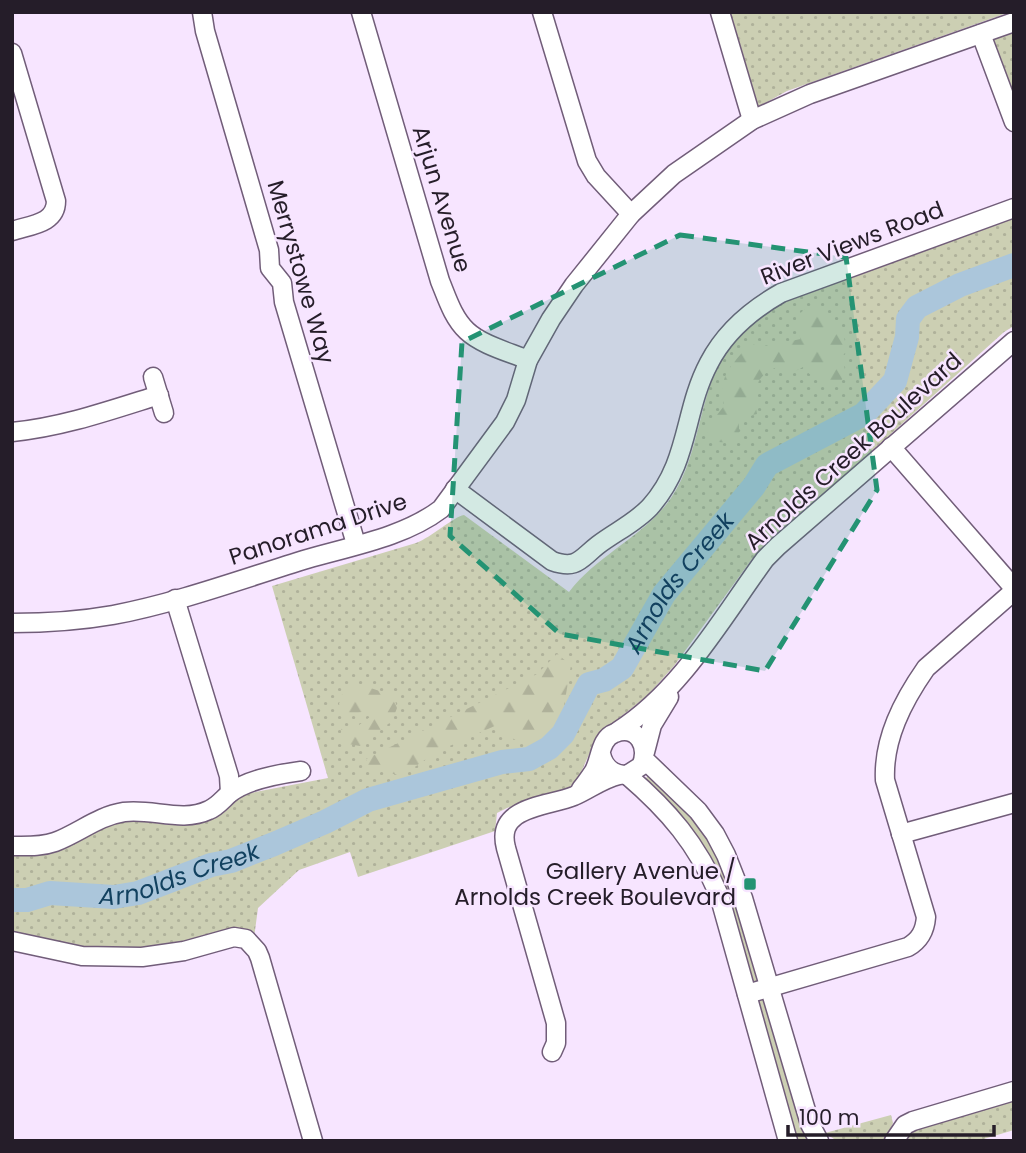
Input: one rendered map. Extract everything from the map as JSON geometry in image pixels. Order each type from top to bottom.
[{"type":"street","name":"Merrystowe Way","points":[[202,12],[205,31],[269,250],[270,268],[282,283],[284,302],[356,544]]},
{"type":"street","name":"Arjun Avenue","points":[[360,12],[450,308],[467,331],[492,346],[528,360]]},
{"type":"street","points":[[542,12],[587,161],[596,176],[631,215]]},
{"type":"street","points":[[720,12],[752,120]]},
{"type":"street","name":"Panorama Drive","points":[[12,622],[47,623],[116,615],[356,544],[427,519],[441,509],[505,422],[516,400],[528,360],[574,285],[631,215],[674,174],[752,120],[810,94],[1014,22]]},
{"type":"street","points":[[981,34],[1014,122]]},
{"type":"street","points":[[12,52],[56,201],[56,209],[52,216],[44,221],[12,231]]},
{"type":"street","name":"River Views Road","points":[[455,488],[552,561],[574,565],[641,515],[662,492],[680,457],[708,365],[724,339],[758,306],[781,293],[1014,208]]},
{"type":"street","name":"Arnolds Creek Boulevard","points":[[618,731],[643,715],[682,672],[765,559],[1014,341]]},
{"type":"street","points":[[153,377],[164,413]]},
{"type":"street","points":[[12,432],[75,421],[159,396]]},
{"type":"street","points":[[747,994],[908,947],[921,937],[926,917],[885,780],[884,760],[888,737],[926,668],[1014,589],[891,447]]},
{"type":"street","points":[[175,599],[229,776],[230,793]]},
{"type":"street","name":"Arnolds Creek Boulevard","points":[[645,755],[652,725],[682,672]]},
{"type":"street","points":[[577,795],[594,770],[606,740],[618,731],[635,734],[641,740],[645,755],[698,811],[715,835],[734,874],[810,1124],[819,1141]]},
{"type":"street","points":[[601,754],[606,767],[623,775],[665,810],[695,846],[719,895],[788,1141]]},
{"type":"street","points":[[552,1052],[556,1043],[556,1023],[503,838],[505,828],[514,816],[577,795],[599,782],[635,771],[645,755]]},
{"type":"street","points":[[12,846],[38,846],[55,842],[97,820],[124,812],[186,816],[209,811],[230,793],[262,780],[301,771]]},
{"type":"street","points":[[901,834],[1014,803]]},
{"type":"street","points":[[12,941],[102,958],[162,955],[234,937],[246,939],[260,958],[313,1141]]},
{"type":"street","points":[[894,1141],[905,1125],[913,1121],[1014,1091]]},
{"type":"highlighted area","points":[[680,235],[846,257],[877,490],[765,671],[560,634],[450,536],[462,342]]},
{"type":"green space","points":[[729,12],[1010,12],[787,91],[758,107]]},
{"type":"green space","points":[[1014,30],[1014,108],[988,38]]},
{"type":"green space","points":[[1014,214],[1014,326],[1004,332],[752,559],[674,666],[647,696],[604,730],[594,743],[579,777],[570,787],[497,813],[495,831],[358,877],[350,852],[299,870],[258,908],[254,938],[119,955],[12,935],[12,852],[98,825],[134,820],[170,825],[194,824],[226,811],[240,795],[328,778],[272,586],[416,543],[464,515],[569,592],[593,567],[648,524],[671,498],[689,460],[713,376],[734,340],[752,322],[788,297]]},
{"type":"green space","points":[[805,309],[817,309],[843,333],[847,350],[842,357],[846,374],[838,385],[818,380],[803,367],[792,373],[780,366],[772,369],[757,384],[757,414],[739,419],[739,441],[722,442],[710,439],[707,436],[710,424],[724,406],[723,386],[732,365],[750,343],[760,347],[801,339],[795,325],[797,316]]},
{"type":"green space","points":[[557,654],[571,665],[561,723],[548,742],[532,745],[520,742],[497,725],[436,752],[402,776],[368,768],[366,759],[537,674]]},
{"type":"green space","points":[[362,685],[394,696],[397,708],[392,721],[360,746],[342,743],[341,729],[359,725],[370,717],[362,712],[345,716],[339,704],[344,688]]},
{"type":"green space","points":[[651,770],[705,833],[729,873],[813,1141],[796,1141],[731,918],[645,780]]},
{"type":"green space","points":[[1014,1097],[1014,1130],[977,1141],[907,1141],[920,1124]]},
{"type":"green space","points":[[891,1115],[893,1123],[885,1141],[837,1141],[825,1133]]},
{"type":"waterway","name":"Arnolds Creek","points":[[12,900],[27,900],[50,893],[114,897],[138,893],[274,844],[368,800],[502,762],[529,759],[549,748],[563,734],[589,684],[604,680],[622,668],[664,594],[754,486],[767,465],[864,414],[895,381],[907,337],[908,319],[917,307],[960,285],[1014,265]]},
{"type":"place","name":"Gallery Avenue / Arnolds Creek Boulevard","points":[[750,884]]}]
